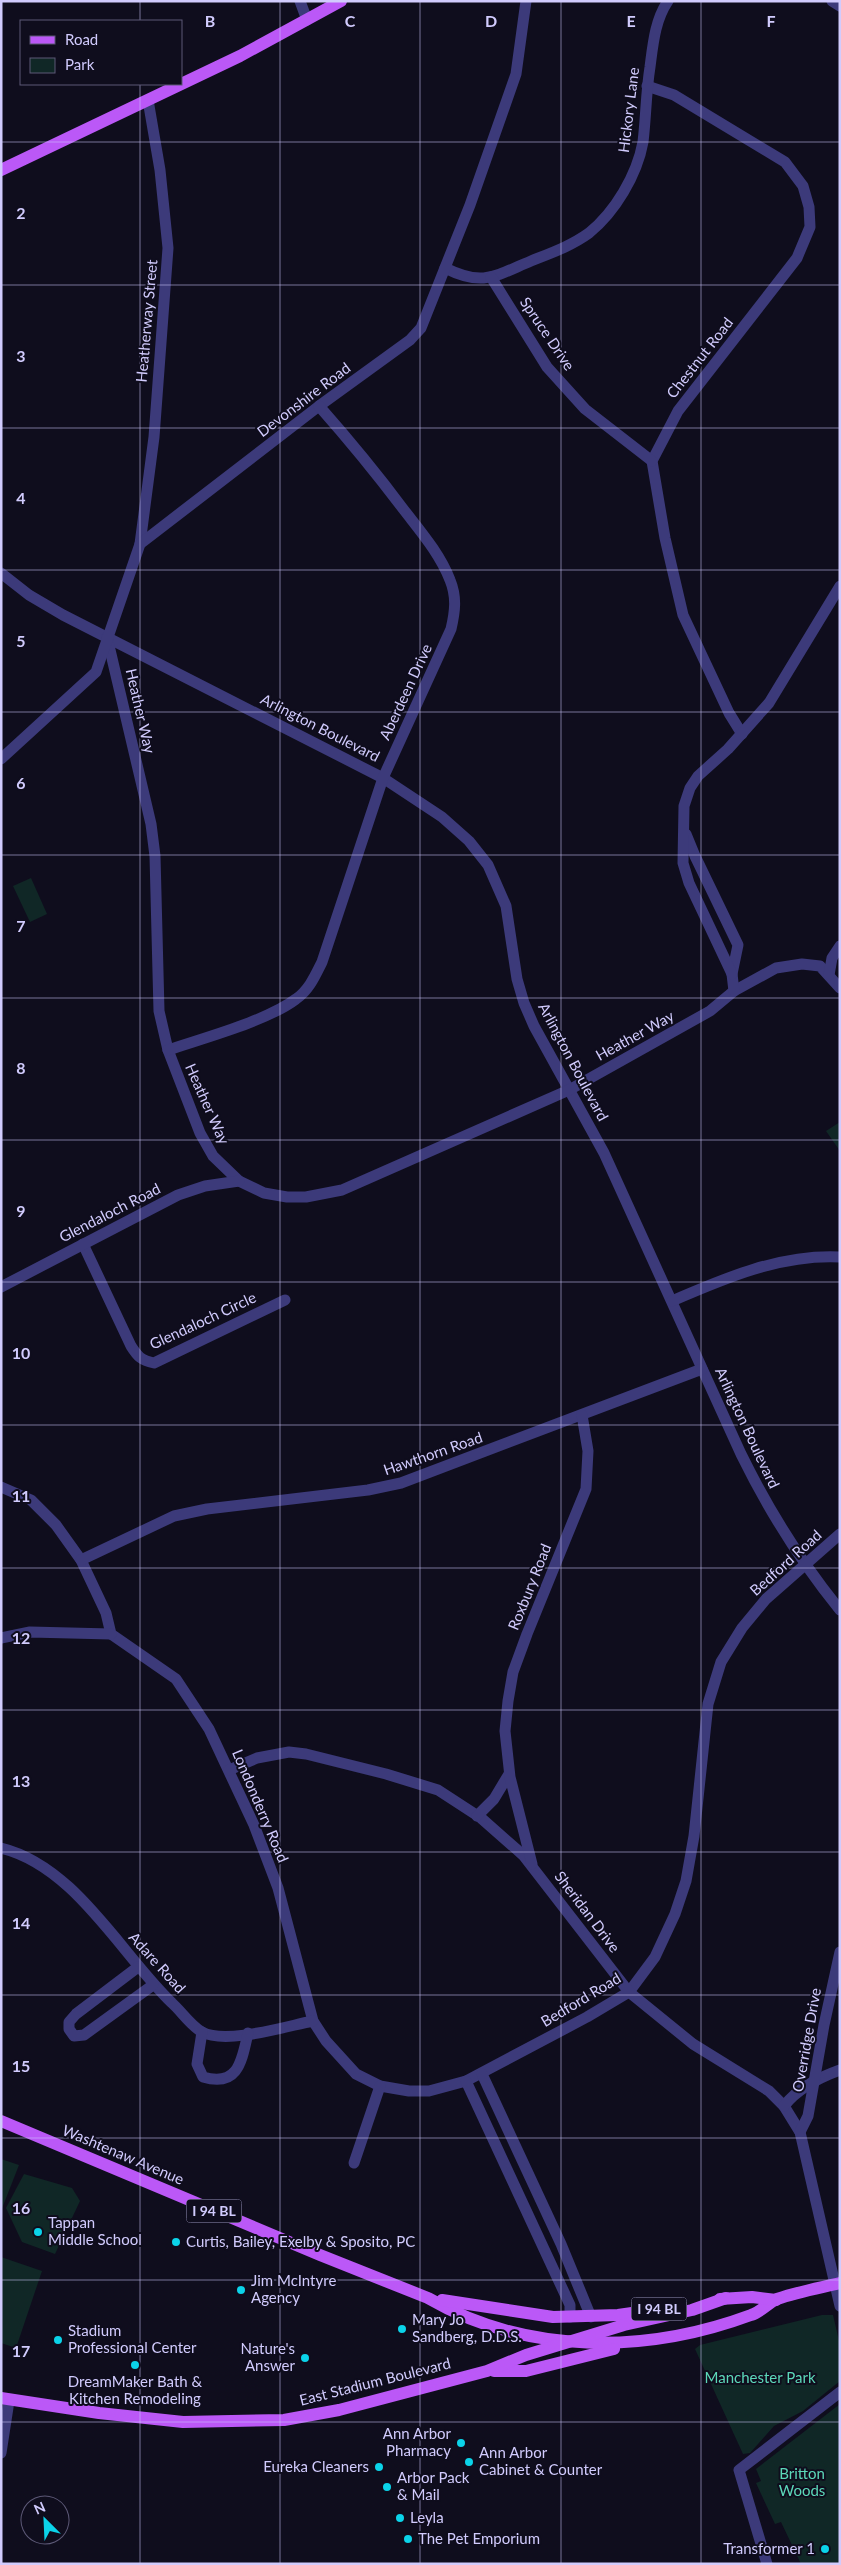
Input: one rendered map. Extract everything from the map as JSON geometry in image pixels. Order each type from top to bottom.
[{"type":"main road","points":[[182,84],[240,56],[341,1]]},
{"type":"main road","points":[[1,170],[179,85]]},
{"type":"main road","name":"Washtenaw Avenue","points":[[1,2121],[311,2252],[498,2328],[524,2335],[571,2342],[610,2344],[648,2341],[753,2314],[776,2300],[837,2284]]},
{"type":"main road","name":"Washtenaw Avenue","points":[[428,2298],[509,2312],[570,2317],[618,2315],[726,2298],[752,2297],[776,2300]]},
{"type":"main road","name":"East Stadium Boulevard","points":[[5,2399],[183,2422],[284,2420],[339,2410],[487,2371],[522,2356],[624,2325],[692,2310],[726,2298]]},
{"type":"main road","name":"East Stadium Boulevard","points":[[487,2371],[526,2371],[648,2341]]},
{"type":"street","points":[[300,1],[307,20]]},
{"type":"street","name":"Devonshire Road","points":[[140,544],[319,406],[410,340],[421,328],[470,205],[516,74],[526,1]]},
{"type":"street","name":"Hickory Lane","points":[[445,268],[460,276],[478,280],[491,277],[564,248],[590,232],[607,214],[626,187],[638,164],[654,37],[662,10],[668,1]]},
{"type":"street","points":[[832,1],[840,6]]},
{"type":"street","name":"Chestnut Road","points":[[647,86],[674,95],[785,162],[803,186],[809,207],[810,227],[797,258],[678,412],[652,461]]},
{"type":"street","name":"Heatherway Street","points":[[140,544],[154,437],[168,248],[160,170],[148,100]]},
{"type":"street","name":"Spruce Drive","points":[[491,277],[547,367],[585,409],[652,461]]},
{"type":"street","name":"Aberdeen Drive","points":[[168,1050],[274,1012],[296,999],[310,984],[322,962],[383,778],[451,629],[455,613],[455,597],[448,575],[427,539],[374,471],[319,406]]},
{"type":"street","points":[[652,461],[665,538],[683,615],[729,714],[742,734]]},
{"type":"street","points":[[1,759],[96,672],[140,544]]},
{"type":"street","name":"Arlington Boulevard","points":[[1,573],[29,595],[107,637],[383,778],[442,817],[469,841],[488,864],[509,915],[513,957],[524,1003],[604,1153],[761,1496],[840,1610]]},
{"type":"street","points":[[732,974],[689,883],[683,863],[684,806],[690,788],[710,764],[742,734],[769,703],[840,586]]},
{"type":"street","name":"Heather Way","points":[[107,637],[151,824],[155,856],[159,1011],[168,1050],[200,1133],[213,1156],[238,1181],[264,1193],[287,1197],[342,1190],[569,1090],[710,1011],[734,991],[776,968],[802,964],[820,966],[828,975]]},
{"type":"street","points":[[684,828],[695,856],[738,944],[732,974],[734,991]]},
{"type":"street","points":[[840,946],[832,958],[828,975],[840,988]]},
{"type":"street","name":"Glendaloch Road","points":[[1,1287],[178,1195],[205,1186],[238,1181]]},
{"type":"street","name":"Glendaloch Circle","points":[[83,1244],[131,1346],[138,1358],[145,1361],[154,1363],[285,1300]]},
{"type":"street","points":[[672,1301],[721,1280],[766,1265],[800,1259],[840,1257]]},
{"type":"street","name":"Hawthorn Road","points":[[81,1560],[174,1516],[207,1509],[368,1490],[401,1483],[702,1369]]},
{"type":"street","name":"Roxbury Road","points":[[533,1866],[509,1774],[506,1731],[513,1672],[543,1590],[586,1489],[588,1451],[582,1415]]},
{"type":"street","points":[[1,1487],[31,1500],[56,1525],[81,1560],[106,1613],[111,1634],[30,1632],[1,1638]]},
{"type":"street","name":"Bedford Road","points":[[482,2074],[629,1992],[655,1957],[675,1914],[686,1881],[694,1836],[708,1704],[721,1662],[742,1628],[766,1599],[840,1534]]},
{"type":"street","name":"Londonderry Road","points":[[111,1634],[176,1679],[209,1729],[254,1825],[278,1888],[314,2021],[335,2054],[356,2074],[380,2086],[409,2091],[428,2091],[466,2081],[482,2074]]},
{"type":"street","name":"Sheridan Drive","points":[[229,1770],[272,1754],[306,1754],[386,1774],[438,1790],[478,1816],[523,1855],[629,1992],[693,2044],[769,2091],[784,2106],[800,2132],[837,2284],[840,2306]]},
{"type":"street","points":[[478,1816],[494,1799],[509,1774]]},
{"type":"street","name":"Adare Road","points":[[1,1848],[19,1852],[62,1880],[153,1985],[202,2032]]},
{"type":"street","name":"Overridge Drive","points":[[800,2132],[808,2116],[824,2025],[840,1952]]},
{"type":"street","points":[[138,1967],[76,2014],[69,2022],[69,2029],[74,2036],[84,2035],[153,1985]]},
{"type":"street","points":[[248,2033],[242,2063],[236,2072],[227,2077],[213,2080],[203,2077],[197,2064],[202,2032],[225,2037],[314,2021]]},
{"type":"street","points":[[784,2106],[816,2079],[840,2070]]},
{"type":"street","points":[[482,2074],[548,2216],[591,2317]]},
{"type":"street","points":[[466,2081],[570,2305],[570,2317]]},
{"type":"street","points":[[354,2163],[380,2086]]},
{"type":"street","points":[[532,2224],[548,2216]]},
{"type":"street","points":[[767,2564],[739,2470],[840,2392]]},
{"type":"street","points":[[1,2453],[5,2399]]},
{"type":"green space","points":[[31,878],[47,914],[30,922],[13,886]]},
{"type":"green space","points":[[840,1122],[840,1151],[826,1131]]},
{"type":"green space","points":[[1,2159],[19,2165],[1,2211]]},
{"type":"green space","points":[[24,2174],[72,2188],[80,2201],[55,2254],[22,2242],[6,2208]]},
{"type":"green space","points":[[1,2257],[42,2271],[16,2348],[1,2343]]},
{"type":"green space","name":"Manchester Park","points":[[822,2315],[833,2315],[840,2345],[840,2381],[803,2411],[774,2426],[750,2453],[743,2454],[695,2349],[700,2345]]},
{"type":"green space","name":"Britton Woods","points":[[840,2404],[840,2564],[801,2564],[781,2522],[775,2524],[756,2483],[761,2481],[756,2469]]},
{"type":"place","name":"Tappan Middle School","points":[[38,2232]]},
{"type":"place","name":"Curtis, Bailey, Exelby & Sposito, PC","points":[[176,2242]]},
{"type":"place","name":"Jim McIntyre Agency","points":[[241,2290]]},
{"type":"place","name":"Mary Jo Sandberg, D.D.S.","points":[[402,2329]]},
{"type":"place","name":"Stadium Professional Center","points":[[58,2340]]},
{"type":"place","name":"Nature's Answer","points":[[305,2358]]},
{"type":"place","name":"DreamMaker Bath & Kitchen Remodeling","points":[[135,2365]]},
{"type":"place","name":"Ann Arbor Pharmacy","points":[[461,2443]]},
{"type":"place","name":"Ann Arbor Cabinet & Counter","points":[[469,2462]]},
{"type":"place","name":"Eureka Cleaners","points":[[379,2467]]},
{"type":"place","name":"Arbor Pack & Mail","points":[[387,2487]]},
{"type":"place","name":"Leyla","points":[[400,2518]]},
{"type":"place","name":"The Pet Emporium","points":[[408,2539]]},
{"type":"place","name":"Transformer 1","points":[[825,2549]]}]
